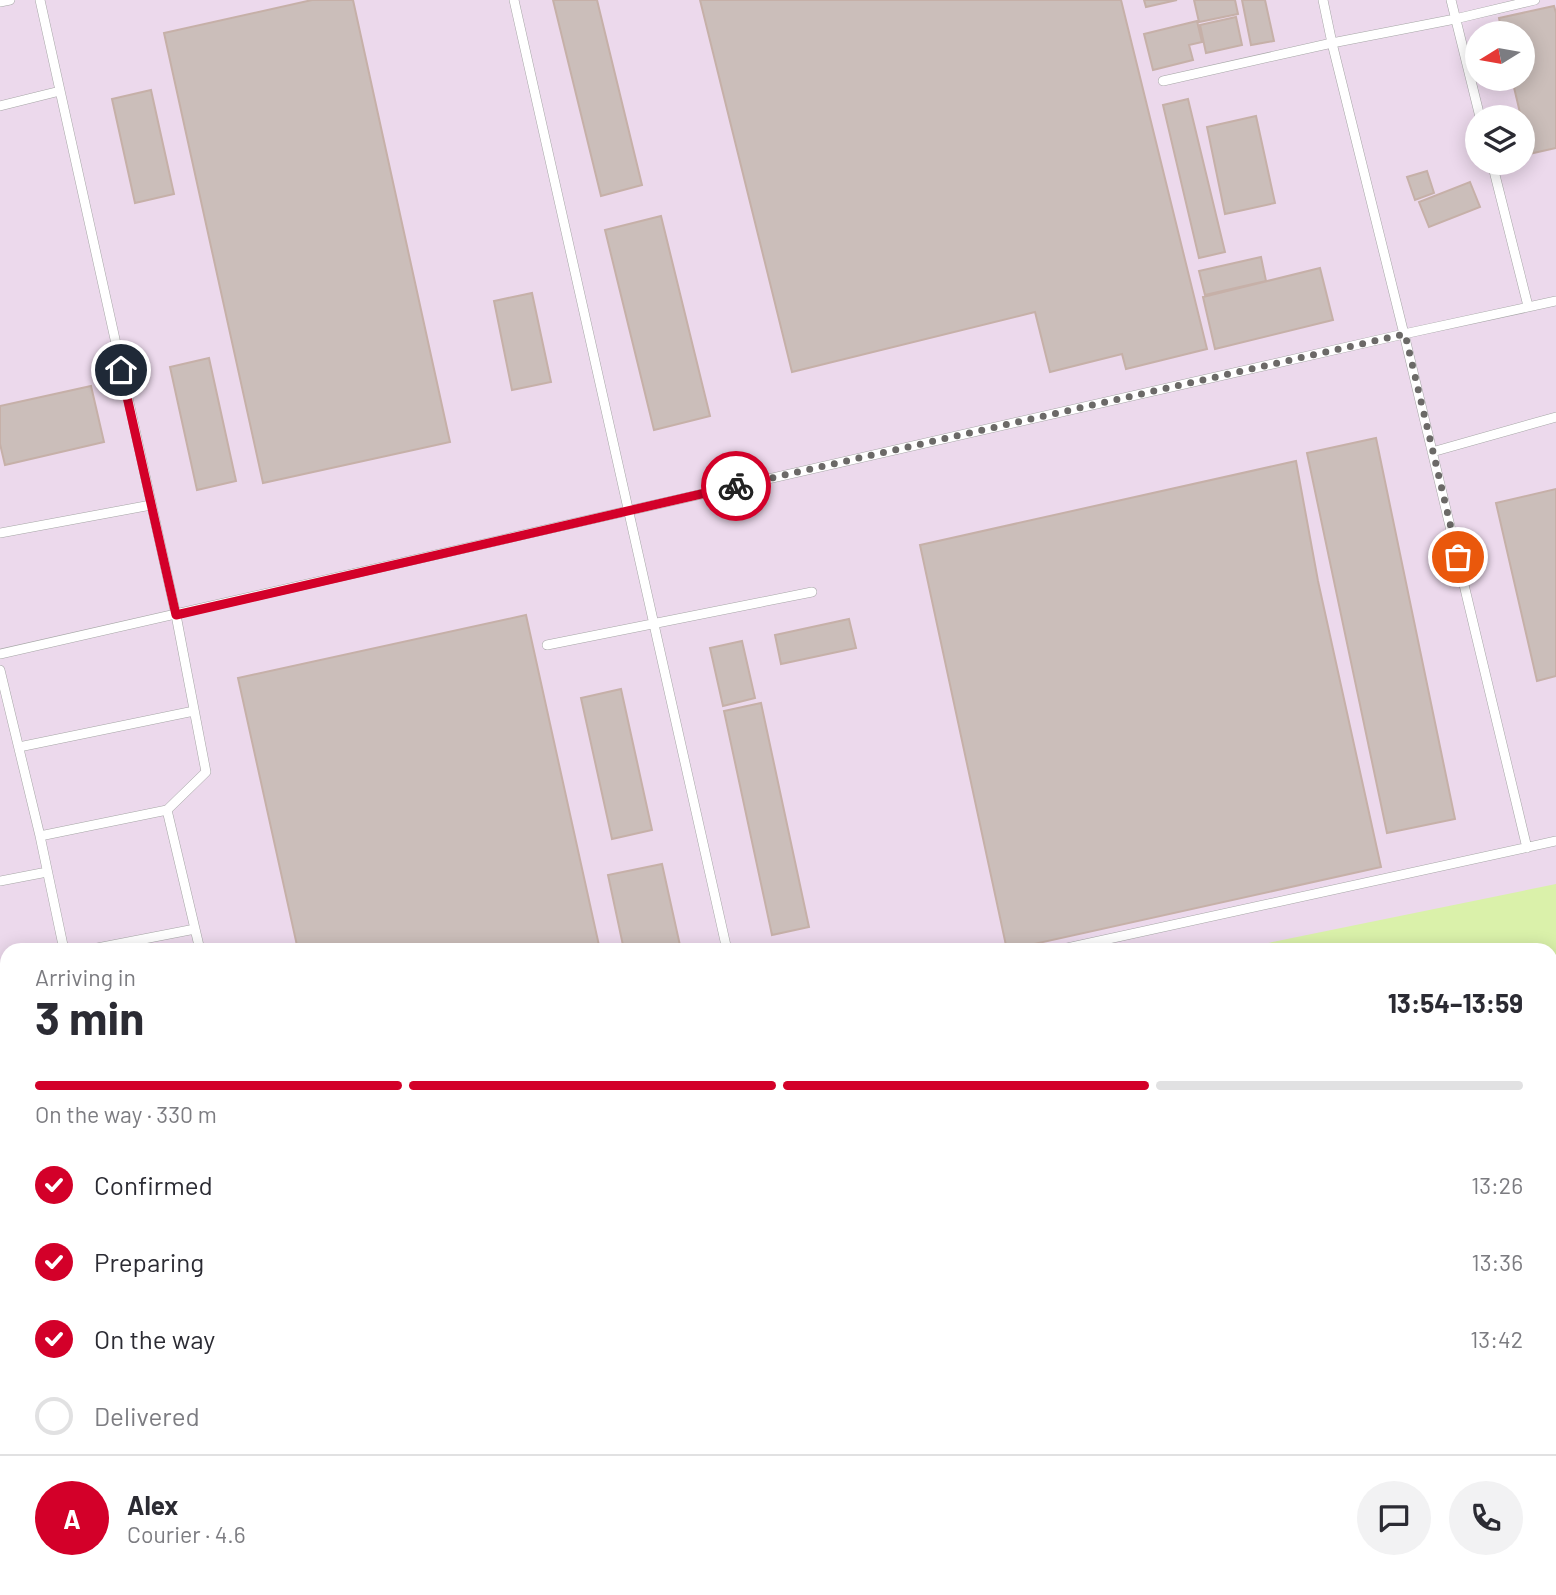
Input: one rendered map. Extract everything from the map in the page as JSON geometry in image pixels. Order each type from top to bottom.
[{"type":"lane","points":[[0,2],[10,0]]},
{"type":"lane","points":[[40,0],[176,615],[206,772],[167,810],[40,836]]},
{"type":"lane","points":[[514,0],[725,943]]},
{"type":"lane","points":[[1323,0],[1527,848]]},
{"type":"lane","points":[[1451,0],[1477,105]]},
{"type":"lane","points":[[1163,81],[1535,0]]},
{"type":"lane","points":[[0,106],[60,91]]},
{"type":"lane","points":[[1495,175],[1528,306]]},
{"type":"lane","points":[[0,654],[1556,301]]},
{"type":"lane","points":[[1432,452],[1556,417]]},
{"type":"lane","points":[[0,533],[152,505]]},
{"type":"lane","points":[[547,645],[812,592]]},
{"type":"lane","points":[[0,670],[62,943]]},
{"type":"lane","points":[[19,747],[194,711]]},
{"type":"lane","points":[[167,810],[198,943]]},
{"type":"lane","points":[[1091,943],[1556,841]]},
{"type":"lane","points":[[0,881],[47,872]]},
{"type":"lane","points":[[123,943],[195,929]]},
{"type":"shaded area","points":[[0,0],[1556,0],[1556,943],[0,943]]},
{"type":"green space","points":[[1556,884],[1556,943],[1268,943]]},
{"type":"building","points":[[312,0],[353,0],[450,442],[263,483],[164,33]]},
{"type":"building","points":[[553,0],[597,0],[642,185],[601,196]]},
{"type":"building","points":[[700,0],[1121,0],[1207,349],[1126,369],[1122,354],[1050,372],[1035,312],[792,372]]},
{"type":"building","points":[[1144,0],[1177,0],[1146,7]]},
{"type":"building","points":[[1194,0],[1235,0],[1238,14],[1199,22]]},
{"type":"building","points":[[1242,0],[1265,0],[1274,41],[1251,45]]},
{"type":"building","points":[[1554,6],[1556,148],[1535,153],[1535,105],[1518,105],[1515,91],[1535,91],[1535,21],[1500,21],[1499,18]]},
{"type":"building","points":[[1236,17],[1242,45],[1206,53],[1200,25]]},
{"type":"building","points":[[1197,21],[1202,42],[1189,45],[1193,60],[1153,70],[1144,34]]},
{"type":"building","points":[[151,90],[174,194],[135,203],[112,99]]},
{"type":"building","points":[[1188,99],[1225,252],[1199,258],[1163,105]]},
{"type":"building","points":[[1256,116],[1275,203],[1225,214],[1207,127]]},
{"type":"building","points":[[1427,171],[1434,193],[1415,200],[1407,177]]},
{"type":"building","points":[[1470,182],[1480,207],[1429,227],[1419,202]]},
{"type":"building","points":[[661,216],[710,416],[654,430],[605,230]]},
{"type":"building","points":[[1261,257],[1266,281],[1205,295],[1199,271]]},
{"type":"building","points":[[1320,268],[1333,320],[1215,349],[1203,297]]},
{"type":"building","points":[[532,293],[551,382],[512,390],[494,301]]},
{"type":"building","points":[[209,358],[236,481],[197,490],[170,367]]},
{"type":"building","points":[[91,386],[104,442],[5,465],[0,444],[0,406]]},
{"type":"building","points":[[1376,438],[1455,819],[1387,833],[1307,453]]},
{"type":"building","points":[[1296,461],[1318,581],[1381,867],[1039,943],[1005,943],[920,545]]},
{"type":"building","points":[[1556,489],[1556,676],[1537,681],[1496,503]]},
{"type":"building","points":[[526,615],[598,943],[296,943],[238,678]]},
{"type":"building","points":[[849,619],[856,648],[781,664],[775,635]]},
{"type":"building","points":[[742,641],[755,698],[723,706],[710,648]]},
{"type":"building","points":[[621,689],[652,830],[612,839],[581,698]]},
{"type":"building","points":[[761,703],[809,927],[772,935],[724,711]]},
{"type":"building","points":[[662,864],[679,943],[623,943],[608,875]]},
{"type":"way so far","points":[[736,486],[1405,334],[1458,557]]},
{"type":"route","points":[[121,370],[176,615],[736,486]]}]
